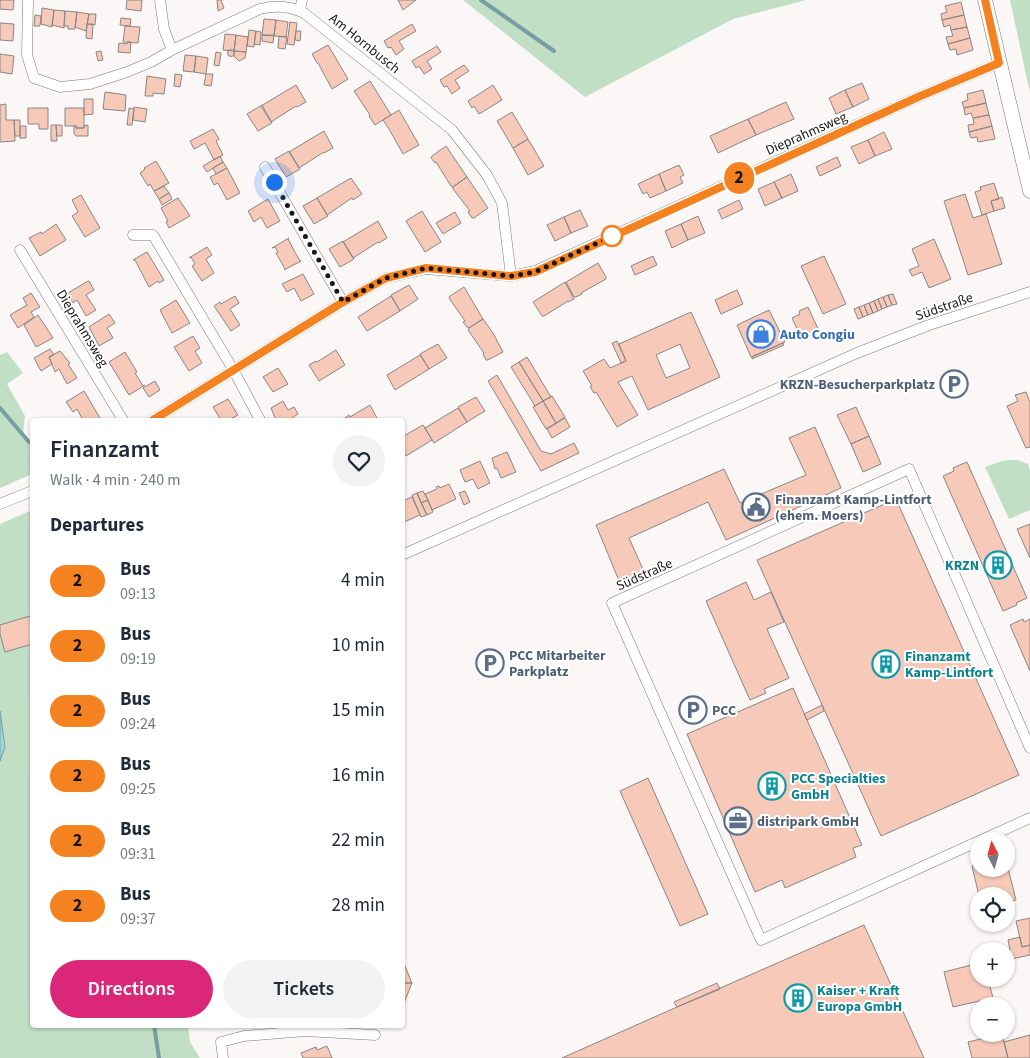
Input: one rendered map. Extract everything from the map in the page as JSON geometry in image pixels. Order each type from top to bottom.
[{"type":"main road","points":[[985,0],[1030,191]]},
{"type":"street","name":"Am Hornbusch","points":[[28,0],[27,55],[34,78],[60,87],[90,84],[135,69],[265,8],[301,5],[452,130],[481,167],[497,190],[502,203],[511,276]]},
{"type":"street","points":[[160,0],[164,28],[172,50]]},
{"type":"street","name":"Dieprahmsweg","points":[[156,418],[343,302],[386,278],[426,268],[511,276],[535,272],[918,97],[999,63]]},
{"type":"street","points":[[265,167],[343,302]]},
{"type":"street","points":[[133,235],[153,234],[234,371],[259,418]]},
{"type":"street","name":"Dieprahmsweg","points":[[20,250],[122,418]]},
{"type":"street","name":"Südstraße","points":[[405,554],[857,353],[937,323],[1030,292]]},
{"type":"street","name":"Südstraße","points":[[970,845],[761,940],[612,603],[909,469],[1030,748]]},
{"type":"street","points":[[0,504],[30,492]]},
{"type":"street","name":"Südstraße","points":[[999,832],[1030,818]]},
{"type":"street","points":[[223,1058],[221,1042],[244,1036],[305,1031],[375,1036]]},
{"type":"green space","points":[[463,0],[806,0],[733,19],[585,97]]},
{"type":"green space","points":[[1010,0],[1030,0],[1030,93]]},
{"type":"green space","points":[[7,352],[23,373],[7,384],[25,416],[23,434],[30,445],[30,475],[0,488],[0,355]]},
{"type":"green space","points":[[1009,460],[1017,460],[1028,464],[1030,471],[1030,510],[1009,519],[985,467]]},
{"type":"green space","points":[[30,511],[30,1028],[188,1028],[190,1042],[200,1058],[0,1058],[0,524]]},
{"type":"water","points":[[0,711],[5,747],[0,761]]},
{"type":"building","points":[[0,0],[14,0],[13,10],[0,9]]},
{"type":"building","points":[[127,0],[142,0],[141,11],[126,9]]},
{"type":"building","points":[[217,0],[221,0],[224,8],[218,11]]},
{"type":"building","points":[[398,0],[416,0],[403,10]]},
{"type":"building","points":[[961,2],[964,15],[942,20],[941,14],[947,12],[945,6]]},
{"type":"building","points":[[42,8],[54,10],[52,27],[41,24]]},
{"type":"building","points":[[54,10],[65,11],[64,28],[52,25]]},
{"type":"building","points":[[65,11],[77,12],[75,29],[68,29],[68,26],[64,26]]},
{"type":"building","points":[[77,12],[89,14],[86,31],[75,27]]},
{"type":"building","points":[[89,14],[96,14],[95,25],[87,24]]},
{"type":"building","points":[[35,15],[41,16],[40,26],[34,26]]},
{"type":"building","points":[[964,15],[967,27],[951,30],[950,25],[944,27],[942,20]]},
{"type":"building","points":[[121,18],[131,19],[130,26],[120,25]]},
{"type":"building","points":[[264,19],[276,20],[274,36],[262,35]]},
{"type":"building","points":[[276,20],[288,22],[286,37],[274,36]]},
{"type":"building","points":[[290,22],[297,23],[294,45],[287,44]]},
{"type":"building","points":[[0,23],[14,24],[13,41],[0,40]]},
{"type":"building","points":[[87,24],[93,24],[92,39],[86,38]]},
{"type":"building","points":[[412,24],[416,31],[399,41],[404,49],[396,55],[391,47],[388,48],[384,41]]},
{"type":"building","points":[[125,26],[140,27],[138,43],[123,42]]},
{"type":"building","points":[[967,27],[970,38],[948,44],[946,37],[953,36],[951,30]]},
{"type":"building","points":[[249,30],[256,31],[254,47],[247,46]]},
{"type":"building","points":[[256,31],[261,32],[260,45],[254,44]]},
{"type":"building","points":[[296,31],[301,31],[300,41],[295,40]]},
{"type":"building","points":[[225,34],[236,35],[234,51],[223,50]]},
{"type":"building","points":[[236,35],[248,37],[246,52],[234,51]]},
{"type":"building","points":[[262,35],[274,35],[273,43],[262,41]]},
{"type":"building","points":[[279,36],[287,37],[285,49],[278,48]]},
{"type":"building","points":[[970,38],[973,50],[957,55],[956,49],[950,50],[948,44]]},
{"type":"building","points":[[131,42],[130,53],[118,52],[119,43],[127,44]]},
{"type":"building","points":[[328,45],[348,79],[332,89],[312,54]]},
{"type":"building","points":[[437,46],[441,52],[427,61],[432,69],[424,74],[419,66],[416,68],[412,61]]},
{"type":"building","points":[[231,49],[235,53],[231,57],[227,53]]},
{"type":"building","points":[[101,51],[103,60],[98,61],[96,52]]},
{"type":"building","points":[[234,51],[246,52],[245,58],[239,61],[234,56]]},
{"type":"building","points":[[216,52],[221,53],[219,66],[214,65]]},
{"type":"building","points":[[0,54],[14,56],[12,74],[0,72]]},
{"type":"building","points":[[185,55],[196,56],[194,72],[183,71]]},
{"type":"building","points":[[196,56],[208,58],[206,74],[194,72]]},
{"type":"building","points":[[464,65],[469,71],[455,80],[460,88],[452,94],[447,86],[444,87],[440,80]]},
{"type":"building","points":[[175,74],[182,75],[180,87],[174,86]]},
{"type":"building","points":[[206,74],[213,74],[211,86],[204,85]]},
{"type":"building","points":[[147,76],[166,79],[164,94],[153,93],[153,96],[145,96]]},
{"type":"building","points":[[370,81],[391,115],[375,125],[354,91]]},
{"type":"building","points":[[862,83],[869,99],[853,107],[845,90]]},
{"type":"building","points":[[296,85],[306,102],[271,122],[261,106]]},
{"type":"building","points":[[493,85],[502,100],[479,114],[468,101]]},
{"type":"building","points":[[845,90],[853,107],[836,114],[829,98]]},
{"type":"building","points":[[983,90],[986,103],[964,108],[962,102],[968,100],[967,94]]},
{"type":"building","points":[[105,92],[126,95],[125,111],[103,109]]},
{"type":"building","points":[[84,99],[93,99],[93,114],[84,115]]},
{"type":"building","points":[[786,102],[794,119],[756,135],[748,119]]},
{"type":"building","points":[[986,103],[989,115],[973,118],[971,113],[965,115],[964,108]]},
{"type":"building","points":[[6,104],[6,120],[14,120],[15,141],[0,142],[0,105]]},
{"type":"building","points":[[262,105],[272,123],[258,131],[247,114]]},
{"type":"building","points":[[134,107],[147,109],[145,122],[133,120]]},
{"type":"building","points":[[28,108],[48,108],[48,129],[39,129],[39,124],[28,124]]},
{"type":"building","points":[[65,108],[84,108],[84,128],[65,126]]},
{"type":"building","points":[[129,108],[134,109],[132,125],[127,125]]},
{"type":"building","points":[[399,110],[419,145],[403,154],[383,120]]},
{"type":"building","points":[[512,112],[528,139],[513,148],[497,121]]},
{"type":"building","points":[[989,115],[992,126],[969,132],[968,125],[974,124],[973,118]]},
{"type":"building","points":[[748,119],[756,135],[718,153],[710,136]]},
{"type":"building","points":[[14,120],[20,120],[20,136],[15,136]]},
{"type":"building","points":[[51,125],[56,125],[57,141],[51,141]]},
{"type":"building","points":[[56,125],[62,125],[62,136],[57,136]]},
{"type":"building","points":[[88,125],[88,136],[76,136],[74,134],[74,126],[76,128],[84,128],[84,126]]},
{"type":"building","points":[[20,126],[26,126],[26,138],[20,138]]},
{"type":"building","points":[[992,126],[995,139],[978,142],[977,137],[971,138],[969,132]]},
{"type":"building","points":[[213,129],[219,139],[216,141],[223,155],[214,160],[205,143],[194,149],[190,141]]},
{"type":"building","points":[[324,131],[333,148],[299,168],[289,152]]},
{"type":"building","points":[[884,132],[892,149],[875,156],[868,140]]},
{"type":"building","points":[[528,139],[544,166],[528,175],[513,148]]},
{"type":"building","points":[[868,140],[875,156],[859,164],[851,147]]},
{"type":"building","points":[[446,146],[467,177],[453,187],[436,162],[431,158]]},
{"type":"building","points":[[289,151],[300,169],[286,177],[275,159]]},
{"type":"building","points":[[220,156],[223,162],[207,172],[203,166]]},
{"type":"building","points":[[837,157],[841,166],[820,176],[816,167]]},
{"type":"building","points":[[156,161],[169,183],[154,191],[150,184],[148,186],[140,173],[144,168]]},
{"type":"building","points":[[223,162],[227,168],[216,174],[213,168]]},
{"type":"building","points":[[679,165],[684,175],[680,177],[683,183],[666,191],[659,174]]},
{"type":"building","points":[[227,168],[240,193],[227,200],[218,183],[214,185],[210,177]]},
{"type":"building","points":[[659,174],[666,191],[650,198],[647,192],[643,194],[638,184]]},
{"type":"building","points":[[791,174],[798,191],[782,198],[774,182]]},
{"type":"building","points":[[467,177],[488,208],[474,218],[472,218],[468,212],[470,211],[453,189],[453,187]]},
{"type":"building","points":[[351,178],[362,194],[353,200],[352,198],[327,215],[317,198]]},
{"type":"building","points":[[774,182],[782,198],[765,206],[758,189]]},
{"type":"building","points":[[994,183],[999,199],[991,201],[994,211],[982,215],[975,192],[981,190],[980,187]]},
{"type":"building","points":[[164,186],[169,193],[159,199],[154,191]]},
{"type":"building","points":[[169,193],[172,199],[162,205],[159,199]]},
{"type":"building","points":[[965,194],[973,218],[986,214],[1002,264],[968,275],[944,201]]},
{"type":"building","points":[[81,195],[100,228],[85,237],[72,216],[78,212],[72,200]]},
{"type":"building","points":[[1002,197],[1005,208],[994,211],[991,201]]},
{"type":"building","points":[[178,198],[190,216],[169,228],[166,222],[168,221],[161,208]]},
{"type":"building","points":[[317,198],[328,216],[314,224],[303,206]]},
{"type":"building","points":[[268,199],[280,221],[267,228],[261,217],[254,222],[248,211]]},
{"type":"building","points":[[739,200],[743,209],[722,219],[718,210]]},
{"type":"building","points":[[580,210],[588,226],[571,233],[564,217]]},
{"type":"building","points":[[422,211],[441,242],[425,252],[406,221]]},
{"type":"building","points":[[455,212],[461,223],[443,234],[436,223]]},
{"type":"building","points":[[698,216],[705,233],[688,240],[681,224]]},
{"type":"building","points":[[564,217],[571,233],[555,241],[547,225]]},
{"type":"building","points":[[378,221],[387,238],[353,258],[343,242]]},
{"type":"building","points":[[56,224],[66,240],[40,256],[29,238],[41,232],[42,234]]},
{"type":"building","points":[[681,224],[688,240],[672,248],[665,231]]},
{"type":"building","points":[[289,238],[301,261],[284,270],[276,253],[278,252],[275,247],[272,248]]},
{"type":"building","points":[[934,239],[951,279],[929,288],[922,272],[912,276],[909,270],[919,266],[912,249]]},
{"type":"building","points":[[343,241],[354,259],[340,267],[329,249]]},
{"type":"building","points":[[207,247],[212,255],[206,259],[214,273],[202,281],[192,266],[195,264],[191,257],[189,258]]},
{"type":"building","points":[[147,252],[164,280],[159,283],[158,281],[149,287],[135,260],[133,260]]},
{"type":"building","points":[[653,256],[657,265],[635,275],[631,266]]},
{"type":"building","points":[[824,256],[846,304],[823,314],[801,266]]},
{"type":"building","points":[[598,263],[606,279],[574,297],[566,282]]},
{"type":"building","points":[[303,274],[314,294],[301,301],[294,288],[287,292],[282,284]]},
{"type":"building","points":[[88,281],[94,290],[86,295],[96,310],[86,316],[77,300],[73,303],[68,293]]},
{"type":"building","points":[[565,282],[574,299],[542,316],[533,302]]},
{"type":"building","points":[[409,285],[418,299],[400,311],[391,295]]},
{"type":"building","points":[[464,287],[483,319],[469,328],[463,322],[465,321],[449,298]]},
{"type":"building","points":[[737,290],[743,304],[721,314],[715,300]]},
{"type":"building","points":[[31,293],[40,307],[31,312],[34,317],[18,328],[10,315],[27,305],[23,298]]},
{"type":"building","points":[[893,294],[897,304],[892,305],[888,295]]},
{"type":"building","points":[[888,295],[892,305],[887,307],[883,297]]},
{"type":"building","points":[[235,296],[239,303],[230,309],[240,325],[231,331],[214,306]]},
{"type":"building","points":[[391,296],[400,311],[367,331],[358,317]]},
{"type":"building","points":[[883,297],[887,307],[882,309],[878,299]]},
{"type":"building","points":[[878,299],[882,309],[878,311],[874,301]]},
{"type":"building","points":[[176,300],[190,323],[172,333],[160,310]]},
{"type":"building","points":[[874,301],[878,311],[873,313],[869,303]]},
{"type":"building","points":[[869,303],[873,313],[868,315],[864,305]]},
{"type":"building","points":[[864,305],[868,315],[863,317],[859,307]]},
{"type":"building","points":[[808,307],[819,331],[802,340],[792,318],[800,314],[799,311]]},
{"type":"building","points":[[859,307],[863,317],[858,319],[854,309]]},
{"type":"building","name":"Auto Congiu","points":[[769,310],[785,342],[751,357],[737,325]]},
{"type":"building","points":[[691,312],[720,377],[648,410],[632,376],[618,382],[638,415],[617,427],[596,392],[594,393],[590,387],[592,386],[583,371],[604,359],[610,368],[626,361],[619,344]],"holes":[[[680,344],[690,368],[666,378],[656,355]]]},
{"type":"building","points":[[109,314],[115,323],[107,328],[113,338],[99,346],[89,327]]},
{"type":"building","points":[[38,315],[53,338],[36,347],[24,325]]},
{"type":"building","points":[[483,319],[503,352],[488,360],[486,360],[484,353],[468,330]]},
{"type":"building","points":[[193,336],[200,348],[195,351],[202,363],[189,371],[174,347]]},
{"type":"building","points":[[617,341],[626,361],[621,363],[612,343]]},
{"type":"building","points":[[783,343],[784,345],[752,359],[752,357]]},
{"type":"building","points":[[438,344],[447,358],[429,369],[420,354]]},
{"type":"building","points":[[50,349],[54,355],[49,357],[52,364],[41,371],[34,358]]},
{"type":"building","points":[[336,350],[345,365],[319,381],[309,365]]},
{"type":"building","points":[[60,351],[70,363],[68,364],[77,378],[67,384],[59,369],[55,372],[49,357]]},
{"type":"building","points":[[125,352],[137,372],[135,373],[143,386],[145,385],[129,395],[109,362]]},
{"type":"building","points":[[420,355],[429,369],[395,390],[387,375]]},
{"type":"building","points":[[527,357],[551,397],[543,401],[519,362]]},
{"type":"building","points":[[519,362],[543,401],[535,406],[511,367]]},
{"type":"building","points":[[278,368],[288,384],[273,392],[263,377]]},
{"type":"building","points":[[497,375],[541,451],[551,454],[574,443],[579,453],[541,471],[488,381]]},
{"type":"building","points":[[155,381],[160,390],[149,397],[143,388]]},
{"type":"building","points":[[84,391],[100,418],[82,418],[77,409],[73,412],[66,402]]},
{"type":"building","points":[[1026,392],[1030,402],[1030,447],[1026,448],[1007,406],[1018,401],[1015,395]]},
{"type":"building","points":[[552,396],[565,417],[556,423],[543,401]]},
{"type":"building","points":[[476,397],[485,411],[467,422],[458,407]]},
{"type":"building","points":[[228,399],[238,415],[233,418],[220,418],[213,407]]},
{"type":"building","points":[[283,401],[288,410],[294,407],[298,414],[292,418],[275,418],[271,408]]},
{"type":"building","points":[[543,401],[556,423],[546,429],[533,407]]},
{"type":"building","points":[[370,405],[377,418],[345,418],[349,415],[350,417]]},
{"type":"building","points":[[856,407],[869,436],[851,444],[837,415]]},
{"type":"building","points":[[458,408],[467,422],[434,443],[425,428]]},
{"type":"building","points":[[565,418],[570,427],[552,438],[547,429]]},
{"type":"building","points":[[423,425],[432,440],[406,456],[405,435]]},
{"type":"building","name":"Finanzamt Kamp-Lintfort (ehem. Moers)","points":[[815,427],[841,488],[726,540],[708,502],[629,538],[646,576],[622,588],[596,525],[724,469],[740,503],[806,475],[789,438]]},
{"type":"building","points":[[869,436],[881,464],[863,472],[851,444]]},
{"type":"building","points":[[507,452],[516,472],[501,478],[497,468],[495,469],[492,458]]},
{"type":"building","points":[[480,461],[490,483],[478,489],[473,479],[465,482],[460,470]]},
{"type":"building","name":"KRZN","points":[[967,462],[1027,598],[1003,611],[943,476],[954,471],[953,468]]},
{"type":"building","points":[[449,484],[456,499],[432,510],[425,494],[437,489],[436,487],[439,486],[440,488]]},
{"type":"building","points":[[423,491],[428,500],[421,503],[417,493]]},
{"type":"building","points":[[465,491],[470,502],[464,505],[459,493]]},
{"type":"building","points":[[417,493],[427,515],[421,517],[412,495]]},
{"type":"building","points":[[412,497],[420,515],[405,522],[405,500]]},
{"type":"building","name":"Finanzamt Kamp-Lintfort","points":[[896,499],[1019,775],[881,836],[757,560]]},
{"type":"building","points":[[428,500],[433,512],[427,515],[421,503]]},
{"type":"building","points":[[1030,524],[1030,558],[1017,529]]},
{"type":"building","points":[[746,582],[754,600],[771,592],[784,622],[767,629],[789,678],[764,689],[766,693],[750,700],[706,601]]},
{"type":"building","points":[[30,616],[30,645],[5,652],[0,634],[0,625]]},
{"type":"building","points":[[1023,619],[1024,622],[1030,619],[1030,671],[1010,625]]},
{"type":"building","name":"PCC Specialties GmbH","points":[[793,688],[862,845],[853,848],[856,857],[785,888],[782,880],[755,892],[687,734]]},
{"type":"building","points":[[822,705],[824,711],[807,720],[804,714]]},
{"type":"building","points":[[648,778],[708,914],[680,926],[620,791]]},
{"type":"building","points":[[975,878],[1010,878],[1013,887],[977,887]]},
{"type":"building","points":[[1030,918],[1030,945],[1022,947],[1016,921]]},
{"type":"building","name":"Kaiser + Kraft Europa GmbH","points":[[864,925],[924,1058],[562,1058],[677,1007]]},
{"type":"building","points":[[1020,937],[1022,947],[1030,945],[1030,955],[1015,958],[1015,942],[1008,942],[1008,940]]},
{"type":"building","points":[[970,965],[970,987],[990,987],[993,997],[970,997],[970,1003],[953,1007],[944,972]]},
{"type":"building","points":[[405,966],[412,983],[405,983]]},
{"type":"building","points":[[405,983],[412,983],[405,1000]]},
{"type":"building","points":[[717,983],[720,989],[677,1007],[674,1002]]},
{"type":"building","points":[[1030,1035],[1030,1058],[1008,1058],[1004,1042],[1015,1042],[1015,1039]]},
{"type":"building","points":[[968,1042],[1004,1042],[1008,1058],[972,1058]]},
{"type":"building","points":[[327,1046],[332,1058],[303,1058],[301,1053],[316,1047],[317,1050]]},
{"type":"waterway","points":[[481,0],[554,51]]},
{"type":"waterway","points":[[0,408],[29,442]]},
{"type":"waterway","points":[[154,1028],[159,1058]]},
{"type":"bus line","name":"2","points":[[156,418],[343,302],[386,278],[426,268],[511,276],[535,272],[702,194],[813,146],[988,66],[999,63],[985,0]]},
{"type":"place","name":"Auto Congiu","points":[[761,334]]},
{"type":"place","name":"KRZN-Besucherparkplatz","points":[[954,384]]},
{"type":"place","name":"Finanzamt Kamp-Lintfort (ehem. Moers)","points":[[756,507]]},
{"type":"place","name":"KRZN","points":[[998,565]]},
{"type":"place","name":"PCC Mitarbeiter Parkplatz","points":[[490,663]]},
{"type":"place","name":"Finanzamt Kamp-Lintfort","points":[[886,664]]},
{"type":"place","name":"PCC","points":[[693,710]]},
{"type":"place","name":"PCC Specialties GmbH","points":[[772,786]]},
{"type":"place","name":"distripark GmbH","points":[[738,821]]},
{"type":"place","name":"Kaiser + Kraft Europa GmbH","points":[[798,998]]},
{"type":"route","points":[[274,182],[343,302],[386,278],[426,268],[511,276],[535,272],[612,236]]}]
